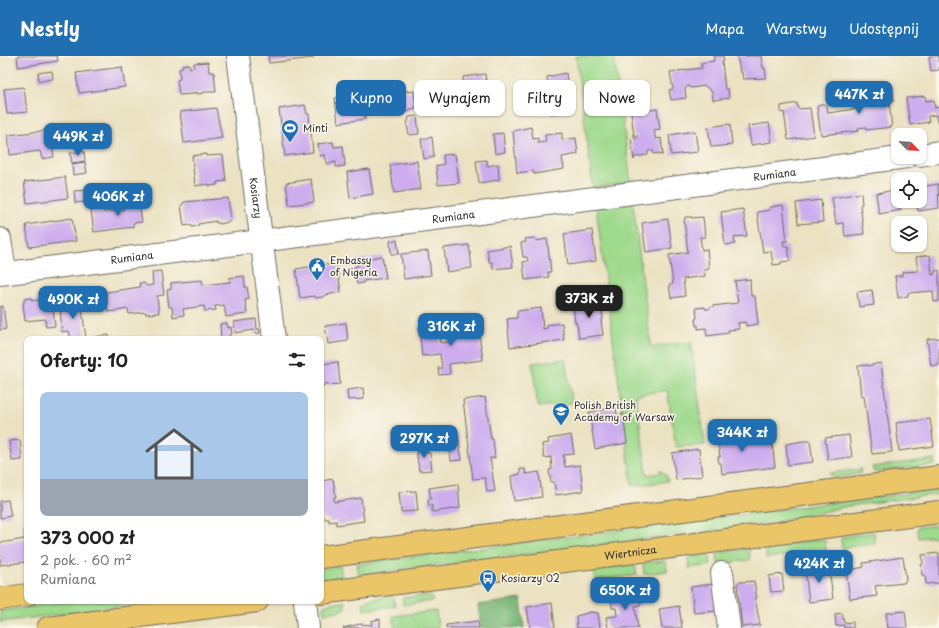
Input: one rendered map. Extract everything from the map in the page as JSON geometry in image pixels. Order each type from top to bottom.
[{"type":"main road","points":[[324,557],[939,476]]},
{"type":"main road","name":"Wiertnicza","points":[[324,593],[939,512]]},
{"type":"main road","points":[[0,599],[24,595]]},
{"type":"main road","points":[[48,628],[234,604]]},
{"type":"street","name":"Kosiarzy","points":[[238,56],[274,336]]},
{"type":"street","points":[[927,154],[939,152]]},
{"type":"street","name":"Rumiana","points":[[2,274],[891,159]]},
{"type":"street","points":[[0,239],[2,274]]},
{"type":"street","points":[[722,573],[729,628]]},
{"type":"street","points":[[305,604],[308,628]]},
{"type":"green space","points":[[576,56],[614,56],[617,80],[584,80],[584,116],[622,116],[631,183],[593,188]]},
{"type":"green space","points":[[633,202],[651,347],[691,342],[705,445],[676,447],[667,390],[636,395],[647,475],[660,473],[660,470],[666,475],[668,481],[632,486],[596,207]]},
{"type":"green space","points":[[565,359],[572,403],[538,407],[532,363]]},
{"type":"green space","points":[[935,459],[934,465],[874,472],[872,467]]},
{"type":"green space","points":[[861,469],[860,474],[833,478],[830,473]]},
{"type":"green space","points":[[939,489],[939,494],[848,506],[773,523],[359,575],[357,564]]},
{"type":"green space","points":[[939,525],[939,536],[918,538],[917,529],[919,527]]},
{"type":"green space","points":[[874,532],[875,544],[842,548],[841,539],[843,537]]},
{"type":"green space","points":[[823,539],[825,541],[826,551],[766,558],[767,547]]},
{"type":"green space","points":[[747,549],[749,551],[750,560],[718,564],[718,553]]},
{"type":"green space","points":[[707,554],[710,557],[711,565],[689,568],[688,557]]},
{"type":"green space","points":[[666,562],[667,571],[644,574],[643,566],[645,563]]},
{"type":"green space","points":[[633,564],[637,575],[595,580],[593,571],[595,569]]},
{"type":"green space","points":[[340,566],[342,577],[324,580],[324,569]]},
{"type":"green space","points":[[392,596],[394,598],[395,606],[364,610],[363,602],[365,600]]},
{"type":"green space","points":[[404,597],[432,597],[433,601],[403,605]]},
{"type":"green space","points":[[521,599],[524,628],[481,628],[478,605]]},
{"type":"green space","points":[[345,602],[345,608],[339,611],[324,613],[323,607],[331,603]]},
{"type":"green space","points":[[52,604],[139,604],[0,622],[0,611]]},
{"type":"green space","points":[[436,611],[438,628],[395,628],[393,616]]},
{"type":"building","points":[[17,56],[57,56],[58,61],[18,67]]},
{"type":"building","points":[[268,56],[313,56],[313,58],[269,63]]},
{"type":"building","points":[[714,56],[723,56],[724,61],[722,61],[725,89],[728,89],[729,98],[713,100],[712,92],[705,86],[691,88],[688,86],[685,89],[686,98],[671,100],[669,90],[673,89],[670,72],[702,68],[701,63],[714,61]]},
{"type":"building","points":[[737,56],[761,56],[763,68],[765,68],[766,78],[743,79]]},
{"type":"building","points":[[929,56],[939,56],[939,70],[931,71]]},
{"type":"building","points":[[208,62],[209,72],[214,72],[216,92],[204,92],[197,94],[197,92],[193,94],[179,95],[177,80],[180,79],[179,69],[182,68],[182,65],[189,64],[190,68],[194,67],[194,63]]},
{"type":"building","points":[[122,67],[125,87],[79,93],[76,73]]},
{"type":"building","points":[[52,71],[53,79],[39,81],[38,73]]},
{"type":"building","points":[[566,73],[567,80],[547,80],[547,77]]},
{"type":"building","points":[[485,74],[486,80],[463,80],[463,77]]},
{"type":"building","points":[[892,86],[894,101],[889,102],[892,127],[866,130],[866,127],[858,128],[859,131],[821,135],[817,107],[820,104],[827,106],[828,113],[856,109],[856,107],[865,105],[865,103],[873,102],[871,89]]},
{"type":"building","points":[[24,87],[27,112],[7,114],[4,89]]},
{"type":"building","points":[[406,90],[407,92],[414,91],[414,108],[406,112]]},
{"type":"building","points":[[925,96],[926,101],[934,100],[935,108],[939,107],[939,122],[937,122],[936,115],[928,116],[929,122],[910,125],[906,98]]},
{"type":"building","points":[[797,103],[798,109],[810,108],[814,136],[788,140],[784,112],[781,113],[781,106]]},
{"type":"building","points":[[305,105],[307,114],[309,114],[313,152],[285,156],[279,109]]},
{"type":"building","points":[[216,108],[222,138],[184,143],[180,112]]},
{"type":"building","points":[[657,109],[660,129],[654,130],[656,139],[661,138],[663,155],[661,155],[661,153],[654,154],[653,151],[648,151],[648,155],[635,157],[634,160],[631,139],[637,138],[637,135],[634,136],[631,116],[650,116],[650,110]]},
{"type":"building","points":[[337,116],[365,116],[365,119],[338,123]]},
{"type":"building","points":[[417,116],[419,134],[409,135],[407,125],[409,117]]},
{"type":"building","points":[[769,123],[772,142],[751,145],[748,126]]},
{"type":"building","points":[[730,124],[732,145],[711,147],[708,127]]},
{"type":"building","points":[[531,127],[533,139],[538,138],[538,143],[546,142],[545,135],[562,133],[562,140],[576,138],[578,154],[562,157],[564,169],[534,174],[533,171],[517,173],[513,131]]},
{"type":"building","points":[[50,130],[54,157],[42,159],[40,151],[10,155],[8,135]]},
{"type":"building","points":[[695,131],[698,152],[671,155],[669,135]]},
{"type":"building","points":[[503,133],[505,152],[495,154],[493,134]]},
{"type":"building","points":[[432,137],[434,157],[424,159],[421,139]]},
{"type":"building","points":[[333,142],[334,147],[343,146],[345,166],[336,167],[336,162],[327,164],[325,155],[320,156],[318,144]]},
{"type":"building","points":[[84,151],[85,161],[72,163],[70,153]]},
{"type":"building","points":[[206,154],[206,156],[223,155],[226,181],[217,182],[217,185],[209,186],[209,184],[195,186],[192,156]]},
{"type":"building","points":[[455,154],[459,183],[438,185],[436,166],[444,164],[443,155]]},
{"type":"building","points":[[487,160],[487,166],[498,164],[499,180],[479,183],[476,161]]},
{"type":"building","points":[[417,161],[421,189],[394,193],[390,165]]},
{"type":"building","points":[[85,162],[87,173],[73,175],[72,164]]},
{"type":"building","points":[[369,169],[373,194],[350,198],[347,172]]},
{"type":"building","points":[[65,177],[68,198],[27,203],[24,182]]},
{"type":"building","points":[[311,179],[314,202],[289,205],[286,183]]},
{"type":"building","points":[[938,184],[939,208],[918,211],[917,208],[927,208],[927,186]]},
{"type":"building","points":[[100,189],[101,200],[75,203],[74,191]]},
{"type":"building","points":[[891,191],[891,208],[901,208],[901,210],[879,214],[876,193]]},
{"type":"building","points":[[861,193],[862,204],[860,205],[864,234],[845,236],[843,223],[836,224],[832,198]]},
{"type":"building","points":[[138,195],[142,222],[133,223],[133,227],[94,232],[91,211],[103,209],[104,212],[124,210],[123,206],[129,206],[128,196]]},
{"type":"building","points":[[228,198],[231,221],[221,224],[216,223],[216,221],[198,224],[198,226],[192,227],[191,225],[184,226],[181,206],[184,202]]},
{"type":"building","points":[[821,200],[823,222],[798,224],[796,203]]},
{"type":"building","points":[[783,205],[787,241],[783,241],[784,246],[788,246],[790,261],[773,265],[771,251],[763,252],[757,212],[770,210],[770,207]]},
{"type":"building","points":[[743,209],[747,236],[734,237],[735,244],[725,245],[721,212]]},
{"type":"building","points":[[685,217],[703,217],[705,237],[700,237],[702,250],[707,249],[709,269],[704,270],[705,276],[683,279],[685,296],[671,298],[669,285],[673,284],[669,255],[688,252],[684,220]]},
{"type":"building","points":[[72,218],[76,241],[29,247],[26,225]]},
{"type":"building","points":[[668,219],[672,248],[646,252],[642,223]]},
{"type":"building","points":[[592,230],[596,261],[568,265],[564,234]]},
{"type":"building","points":[[535,238],[536,241],[547,239],[551,272],[548,272],[549,277],[525,280],[523,262],[528,261],[527,257],[523,257],[521,243],[526,242],[525,239]]},
{"type":"building","points":[[397,240],[399,254],[391,254],[390,241]]},
{"type":"building","points":[[469,245],[472,268],[447,272],[444,248]]},
{"type":"building","points":[[510,246],[513,267],[493,269],[492,262],[489,262],[487,250]]},
{"type":"building","points":[[428,251],[431,275],[404,279],[401,254]]},
{"type":"building","points":[[930,255],[932,275],[935,274],[935,271],[939,270],[939,301],[934,302],[933,291],[908,293],[908,296],[898,298],[895,276],[902,276],[902,272],[918,271],[916,257]]},
{"type":"building","points":[[382,256],[386,278],[363,281],[363,283],[357,284],[354,267],[358,266],[357,260]]},
{"type":"building","points":[[326,264],[337,266],[341,292],[325,295],[323,297],[316,298],[314,296],[300,298],[296,269]]},
{"type":"building","points":[[161,271],[164,295],[157,296],[159,313],[146,314],[146,312],[129,314],[128,309],[108,312],[106,292],[140,287],[139,283],[144,283],[147,286],[153,285],[152,272]]},
{"type":"building","points":[[244,276],[245,287],[247,287],[249,299],[245,300],[247,314],[226,317],[224,305],[215,306],[216,310],[205,311],[204,306],[183,309],[184,315],[173,317],[172,307],[169,307],[167,290],[171,289],[171,283],[202,280],[203,285],[230,282],[229,278]]},
{"type":"building","points":[[750,279],[751,296],[755,296],[758,324],[746,326],[745,322],[738,323],[739,329],[728,330],[729,333],[707,336],[706,328],[698,329],[695,319],[697,318],[696,308],[705,307],[705,309],[709,309],[712,306],[738,303],[735,281]]},
{"type":"building","points":[[872,290],[874,305],[859,307],[857,292]]},
{"type":"building","points":[[32,298],[32,301],[52,298],[55,326],[46,327],[45,319],[25,321],[24,299]]},
{"type":"building","points":[[77,299],[78,308],[82,308],[86,336],[70,336],[69,331],[62,332],[60,309],[62,309],[61,301],[62,303],[76,301]]},
{"type":"building","points":[[601,301],[603,335],[579,338],[573,305]]},
{"type":"building","points":[[3,306],[6,329],[0,330],[0,307]]},
{"type":"building","points":[[541,308],[543,329],[547,328],[547,325],[562,323],[564,340],[510,347],[507,319],[517,318],[517,311]]},
{"type":"building","points":[[256,319],[257,329],[259,329],[260,333],[255,334],[254,330],[235,333],[234,322]]},
{"type":"building","points":[[227,323],[228,328],[231,327],[232,334],[229,336],[221,336],[220,324]]},
{"type":"building","points":[[346,323],[348,341],[328,344],[325,326]]},
{"type":"building","points":[[437,325],[440,343],[456,341],[454,332],[461,331],[461,329],[472,327],[472,329],[478,328],[483,360],[449,364],[450,374],[439,375],[438,368],[442,368],[440,354],[422,356],[419,327]]},
{"type":"building","points":[[939,338],[939,365],[931,366],[927,339]]},
{"type":"building","points":[[338,362],[340,384],[324,384],[324,364]]},
{"type":"building","points":[[881,363],[892,452],[872,454],[864,396],[861,397],[858,366]]},
{"type":"building","points":[[363,388],[364,399],[348,400],[347,390]]},
{"type":"building","points":[[485,397],[495,458],[490,458],[495,491],[487,492],[485,478],[473,479],[463,400]]},
{"type":"building","points":[[616,408],[617,415],[623,414],[627,443],[595,449],[589,412]]},
{"type":"building","points":[[930,419],[934,446],[899,451],[896,423]]},
{"type":"building","points":[[731,424],[733,439],[743,438],[744,445],[772,441],[775,467],[722,474],[721,463],[719,463],[718,457],[720,457],[716,426]]},
{"type":"building","points":[[458,435],[462,460],[451,461],[448,436]]},
{"type":"building","points":[[571,435],[574,454],[563,455],[565,467],[580,465],[583,491],[556,495],[554,482],[551,482],[549,470],[552,469],[551,457],[544,458],[542,444],[549,443],[548,439]]},
{"type":"building","points":[[849,435],[852,457],[828,460],[825,438]]},
{"type":"building","points":[[20,440],[22,460],[12,461],[9,441]]},
{"type":"building","points":[[810,441],[813,462],[788,465],[786,444]]},
{"type":"building","points":[[427,447],[427,453],[430,453],[432,470],[419,471],[416,448]]},
{"type":"building","points":[[699,449],[702,476],[676,480],[672,453]]},
{"type":"building","points":[[520,469],[525,469],[526,474],[539,472],[542,497],[514,501],[511,476],[520,474]]},
{"type":"building","points":[[333,479],[336,497],[334,497],[334,502],[361,498],[364,521],[336,525],[336,521],[329,522],[329,519],[324,517],[324,480]]},
{"type":"building","points":[[458,484],[460,508],[432,512],[432,505],[429,506],[428,499],[431,499],[429,488]]},
{"type":"building","points":[[416,491],[418,511],[401,512],[399,492]]},
{"type":"building","points":[[8,500],[11,516],[0,518],[0,501]]},
{"type":"building","points":[[24,539],[24,562],[0,565],[0,543]]},
{"type":"building","points":[[939,553],[939,583],[926,584],[925,575],[922,575],[922,555]]},
{"type":"building","points":[[903,557],[906,579],[904,583],[875,586],[877,596],[850,599],[846,571],[864,567],[863,563]]},
{"type":"building","points":[[829,567],[833,599],[809,602],[805,570]]},
{"type":"building","points":[[782,574],[784,591],[771,592],[769,576]]},
{"type":"building","points":[[754,581],[757,598],[755,598],[760,625],[742,627],[737,584],[740,582]]},
{"type":"building","points":[[713,584],[716,611],[694,613],[691,587]]},
{"type":"building","points":[[639,592],[641,605],[635,606],[638,628],[608,628],[606,617],[617,616],[616,608],[612,608],[611,596]]},
{"type":"building","points":[[552,603],[555,628],[530,628],[527,607]]},
{"type":"building","points":[[679,606],[682,628],[662,628],[659,609]]},
{"type":"building","points":[[905,611],[907,628],[888,628],[886,613]]},
{"type":"building","points":[[591,612],[598,613],[600,628],[577,628],[576,616]]},
{"type":"building","points":[[842,613],[844,623],[853,622],[853,628],[844,628],[844,625],[836,626],[835,614]]},
{"type":"building","points":[[380,619],[380,628],[343,628],[360,624],[372,625],[371,621]]},
{"type":"building","points":[[478,621],[479,628],[446,628],[446,625]]},
{"type":"place","name":"Minti","points":[[290,143]]},
{"type":"place","name":"Embassy of Nigeria","points":[[317,281]]},
{"type":"place","name":"Polish British Academy of Warsaw","points":[[561,426]]},
{"type":"place","name":"Kosiarzy 02","points":[[488,593]]}]
